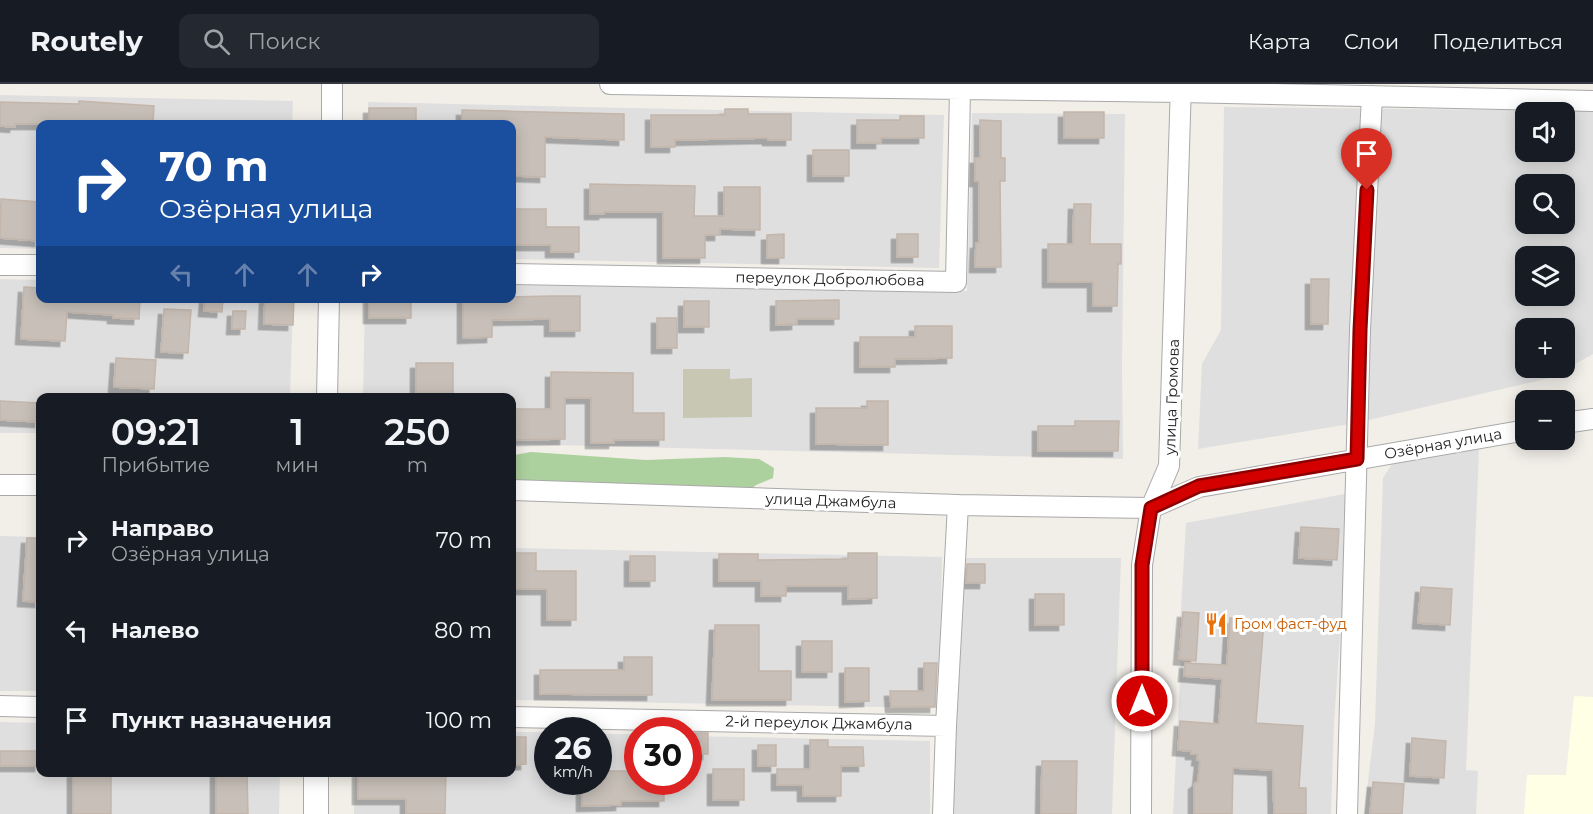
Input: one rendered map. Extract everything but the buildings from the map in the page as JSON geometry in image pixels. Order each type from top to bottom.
[{"type":"street","points":[[332,84],[332,120]]},
{"type":"street","points":[[610,84],[960,90],[1181,88],[1372,96],[1593,101]]},
{"type":"street","name":"улица Громова","points":[[1141,814],[1142,565],[1151,508],[1169,466],[1181,88]]},
{"type":"street","name":"переулок Добролюбова","points":[[516,274],[956,282],[960,90]]},
{"type":"street","points":[[1347,814],[1360,330],[1372,96]]},
{"type":"street","points":[[0,265],[36,265]]},
{"type":"street","points":[[327,393],[328,303]]},
{"type":"street","points":[[1575,421],[1593,419]]},
{"type":"street","name":"Озёрная улица","points":[[1151,508],[1199,486],[1515,432]]},
{"type":"street","points":[[0,485],[36,485]]},
{"type":"street","name":"улица Джамбула","points":[[516,490],[958,505],[1151,508]]},
{"type":"street","points":[[944,814],[946,726],[958,505]]},
{"type":"street","points":[[0,706],[36,707]]},
{"type":"street","name":"2-й переулок Джамбула","points":[[516,717],[946,726]]},
{"type":"street","points":[[315,814],[316,777]]},
{"type":"shaded area","points":[[0,95],[293,101],[292,120],[36,120],[36,249],[0,248]]},
{"type":"shaded area","points":[[368,102],[944,115],[939,268],[516,259],[516,120],[368,120]]},
{"type":"shaded area","points":[[1224,107],[1515,110],[1515,162],[1575,162],[1575,111],[1593,111],[1593,354],[1575,364],[1575,318],[1515,318],[1515,378],[1550,378],[1356,423],[1198,449],[1202,364],[1221,330]]},
{"type":"shaded area","points":[[972,113],[1125,114],[1123,459],[516,444],[516,393],[363,393],[365,303],[516,303],[516,285],[967,291]]},
{"type":"shaded area","points":[[0,279],[36,280],[36,303],[293,303],[290,393],[36,393],[36,433],[0,433]]},
{"type":"shaded area","points":[[683,369],[730,369],[730,379],[752,378],[752,417],[683,418]]},
{"type":"shaded area","points":[[1479,449],[1466,770],[1478,771],[1476,814],[1364,814],[1375,724],[1383,478],[1394,461]]},
{"type":"shaded area","points":[[1350,493],[1334,723],[1331,814],[1173,814],[1181,661],[1178,660],[1186,523]]},
{"type":"shaded area","points":[[0,536],[36,537],[36,691],[0,691]]},
{"type":"shaded area","points":[[516,548],[942,557],[939,708],[516,700]]},
{"type":"shaded area","points":[[962,558],[1121,558],[1112,814],[952,814],[952,729]]},
{"type":"shaded area","points":[[1574,696],[1593,697],[1593,814],[1524,814],[1527,775],[1566,775]]},
{"type":"shaded area","points":[[0,722],[36,723],[36,777],[280,777],[279,814],[0,814]]},
{"type":"shaded area","points":[[516,732],[534,732],[534,795],[612,795],[612,734],[624,734],[624,795],[702,795],[702,736],[930,741],[930,814],[354,814],[355,777],[516,777]]},
{"type":"green space","points":[[531,452],[646,460],[725,457],[759,459],[774,468],[773,478],[750,490],[516,482],[516,455]]},
{"type":"place","name":"Гром фаст-фуд","points":[[1216,624]]},
{"type":"route","points":[[1142,701],[1142,565],[1151,508],[1199,486],[1357,459],[1367,190]]}]
